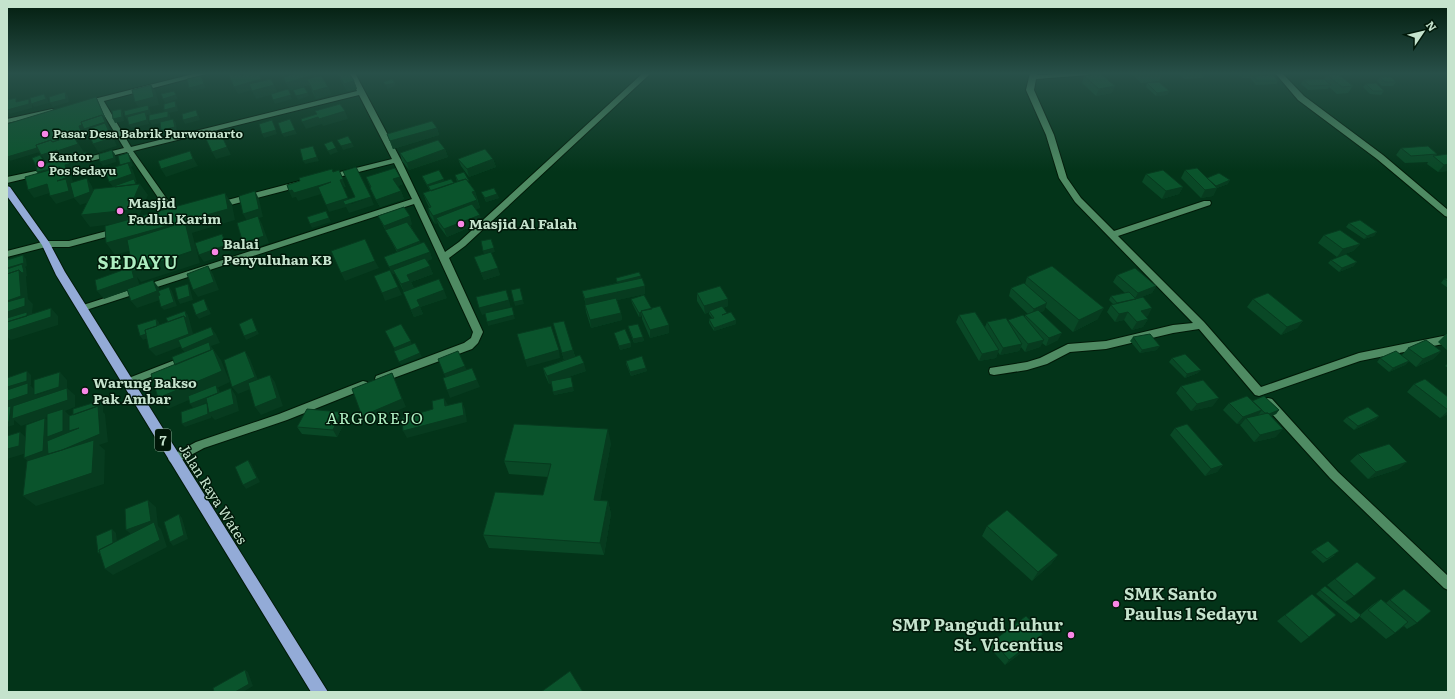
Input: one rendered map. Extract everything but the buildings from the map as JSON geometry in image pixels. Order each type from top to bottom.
[{"type":"highway","name":"Jalan Raya Wates","points":[[7,189],[46,244],[60,273],[83,308],[174,459],[320,692]]},
{"type":"street","points":[[102,106],[129,150],[175,216]]},
{"type":"street","points":[[7,180],[306,106]]},
{"type":"street","points":[[174,459],[200,445],[283,417],[406,368],[468,346],[475,340],[478,332],[442,258],[417,200],[367,106]]},
{"type":"street","points":[[442,258],[462,244],[613,106]]},
{"type":"street","points":[[1037,106],[1050,135],[1063,178],[1078,200],[1201,325],[1334,475],[1448,584]]},
{"type":"street","points":[[1311,106],[1380,156],[1448,214]]},
{"type":"street","points":[[7,121],[61,109]]},
{"type":"street","points":[[212,207],[397,160]]},
{"type":"street","points":[[83,308],[417,200]]},
{"type":"street","points":[[1112,235],[1207,203]]},
{"type":"street","points":[[7,254],[46,244],[69,244],[130,228]]},
{"type":"street","points":[[994,371],[1032,364],[1068,348],[1106,345],[1173,329],[1201,325]]},
{"type":"street","points":[[1259,392],[1359,357],[1448,339]]},
{"type":"lane","points":[[128,382],[183,360]]},
{"type":"place","name":"Pasar Desa Babrik Purwomarto","points":[[45,134]]},
{"type":"place","name":"Kantor Pos Sedayu","points":[[41,164]]},
{"type":"place","name":"Masjid Fadlul Karim","points":[[120,211]]},
{"type":"place","name":"Masjid Al Falah","points":[[461,224]]},
{"type":"place","name":"Balai Penyuluhan KB","points":[[215,252]]},
{"type":"place","name":"Warung Bakso Pak Ambar","points":[[85,391]]},
{"type":"place","name":"SMK Santo Paulus 1 Sedayu","points":[[1116,604]]},
{"type":"place","name":"SMP Pangudi Luhur St. Vicentius","points":[[1071,635]]},
{"type":"district","name":"SEDAYU","points":[[138,263]]},
{"type":"district","name":"ARGOREJO","points":[[375,418]]}]
